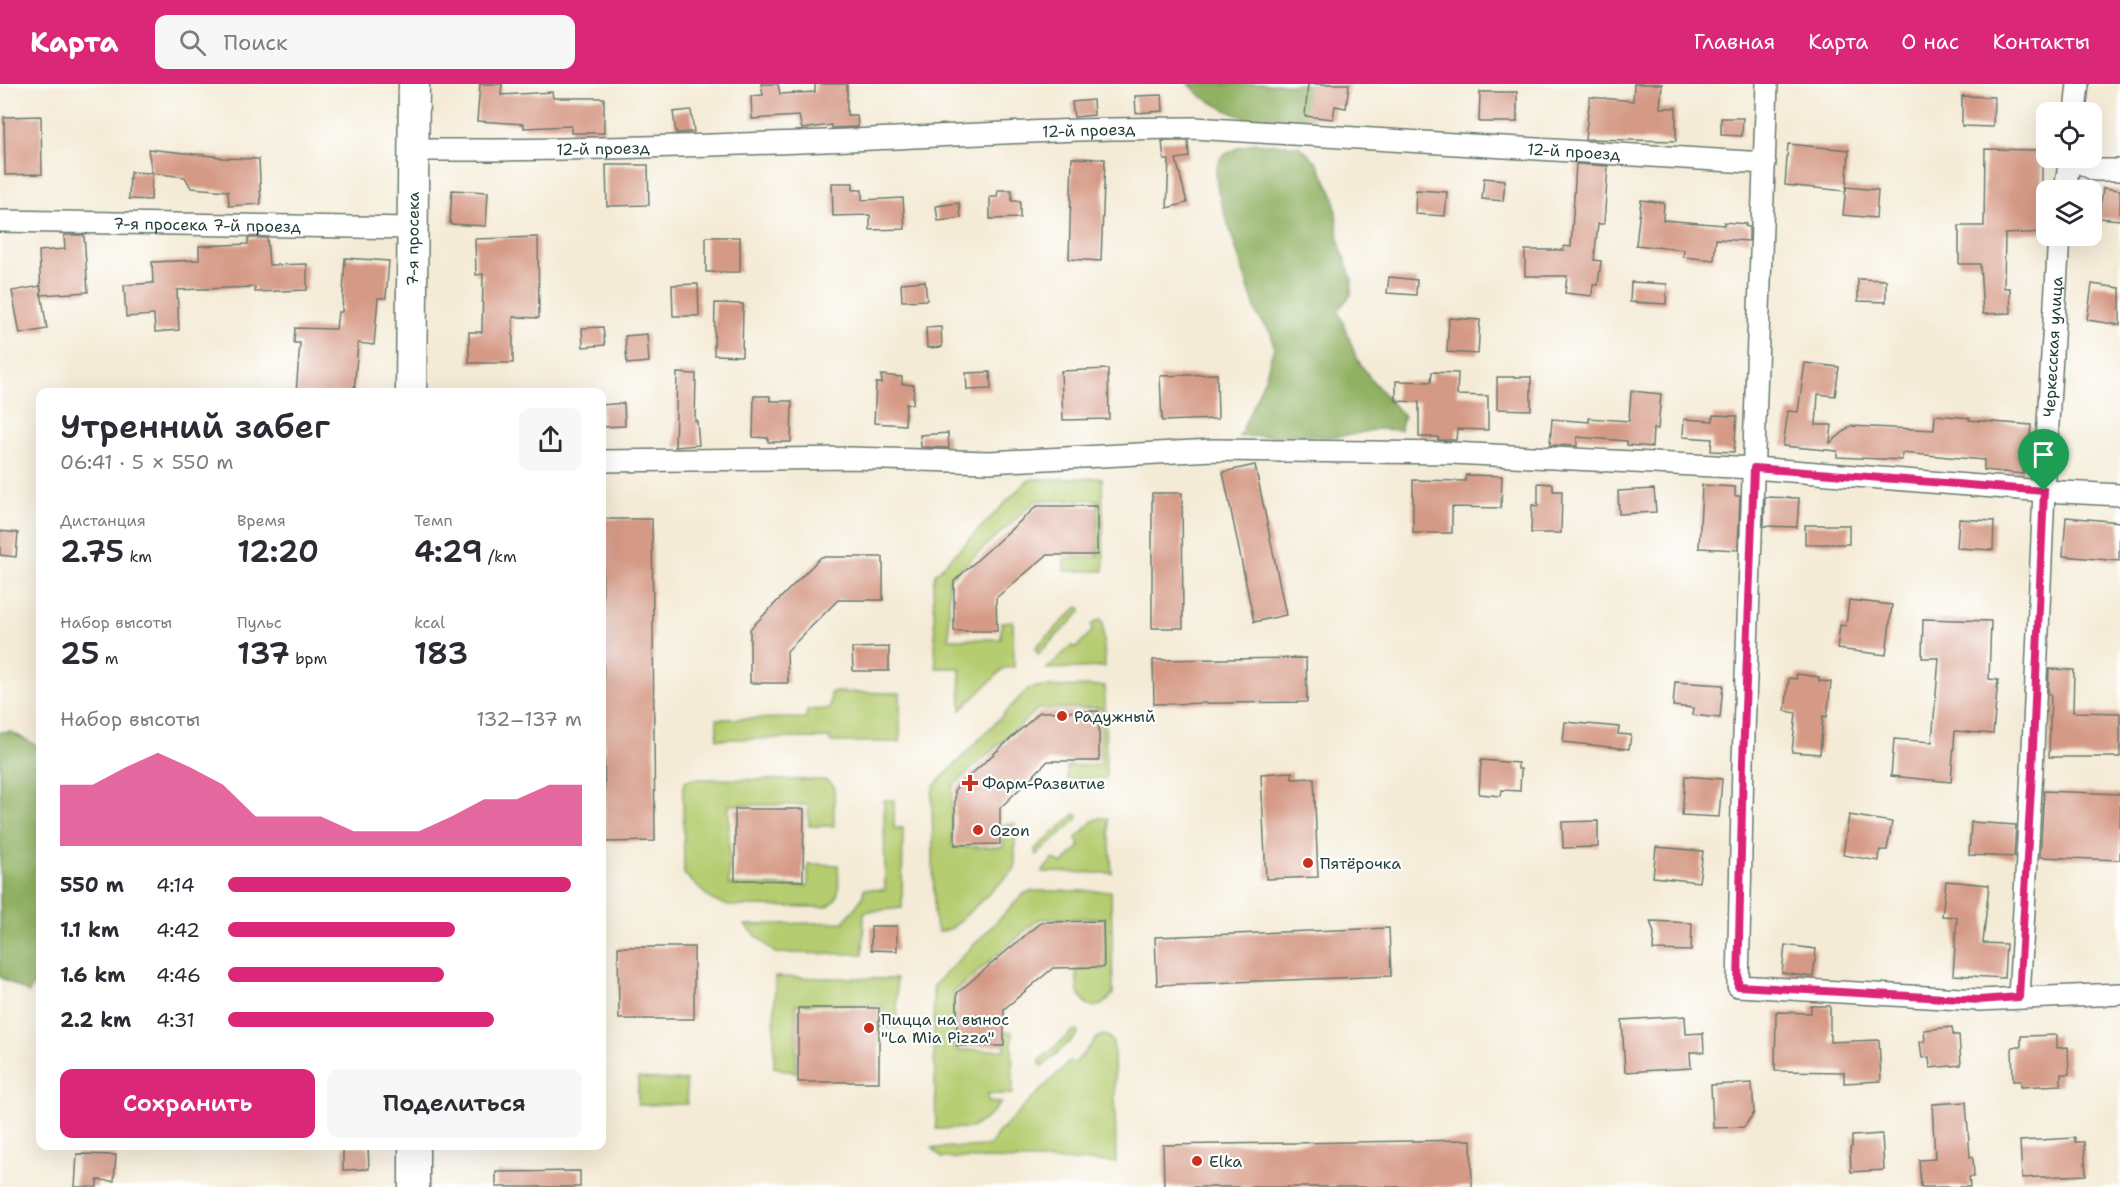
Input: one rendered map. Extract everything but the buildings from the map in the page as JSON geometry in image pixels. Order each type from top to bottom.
[{"type":"street","name":"7-я просека","points":[[411,388],[414,84]]},
{"type":"street","points":[[1767,84],[1743,762],[1738,986],[1979,1000],[2120,994]]},
{"type":"street","points":[[2076,102],[2078,84]]},
{"type":"street","name":"12-й проезд","points":[[413,150],[518,151],[847,140],[1106,128],[1194,128],[1765,163]]},
{"type":"street","points":[[2091,168],[2120,170]]},
{"type":"street","name":"7-я просека 7-й проезд","points":[[0,220],[413,228]]},
{"type":"street","name":"Черкесская улица","points":[[2019,997],[2058,246]]},
{"type":"street","points":[[606,461],[850,458],[989,462],[1224,450],[1452,453],[1754,468],[2120,495]]},
{"type":"street","points":[[414,1150],[414,1187]]},
{"type":"green space","points":[[1189,84],[1323,84],[1327,109],[1295,126],[1263,125],[1228,111],[1202,97]]},
{"type":"green space","points":[[1254,143],[1299,146],[1317,162],[1334,197],[1340,246],[1352,279],[1351,295],[1338,310],[1357,359],[1404,417],[1400,430],[1377,429],[1327,437],[1295,435],[1239,437],[1265,378],[1274,347],[1271,333],[1257,315],[1218,192],[1216,171],[1221,157],[1237,148]]},
{"type":"green space","points":[[1102,478],[1104,571],[1064,571],[1064,558],[1098,557],[1098,500],[1036,501],[949,579],[949,639],[1001,639],[1001,622],[1013,621],[1014,667],[1004,668],[961,710],[960,668],[936,668],[933,585],[935,574],[1026,482],[1033,479]]},
{"type":"green space","points":[[1078,607],[1081,612],[1038,654],[1035,648]]},
{"type":"green space","points":[[1101,619],[1105,667],[1047,669],[1071,646],[1076,648],[1093,630],[1091,625]]},
{"type":"green space","points":[[1105,686],[1106,778],[1067,779],[1067,766],[1101,765],[1101,708],[1038,709],[952,787],[952,847],[1003,847],[1004,824],[1015,824],[1015,869],[952,928],[939,932],[935,924],[934,912],[932,793],[935,785],[1028,689]]},
{"type":"green space","points":[[831,692],[900,693],[900,742],[830,742],[830,738],[717,739],[717,719],[806,718],[807,710],[830,709]]},
{"type":"green space","points":[[0,732],[11,732],[36,745],[36,980],[29,993],[0,977]]},
{"type":"green space","points":[[692,779],[825,780],[834,786],[834,826],[809,826],[808,805],[729,805],[729,885],[808,886],[808,864],[838,865],[838,890],[835,900],[825,907],[729,906],[712,900],[684,874],[683,787],[686,781]]},
{"type":"green space","points":[[884,800],[894,800],[894,828],[903,828],[902,908],[864,912],[863,954],[775,953],[745,925],[844,922],[862,898],[864,889],[885,890]]},
{"type":"green space","points":[[1075,814],[1078,818],[1037,855],[1035,849]]},
{"type":"green space","points":[[1108,818],[1112,873],[1042,872],[1053,859],[1062,864],[1080,846],[1076,838],[1093,821]]},
{"type":"green space","points":[[1032,891],[1111,891],[1113,994],[1102,1004],[1088,1006],[1078,992],[1076,970],[1106,968],[1105,918],[1039,919],[954,992],[955,1050],[1005,1050],[1005,1032],[1012,1032],[1013,1094],[988,1094],[988,1102],[1001,1103],[988,1117],[971,1128],[936,1129],[934,985],[1025,893]]},
{"type":"green space","points":[[775,977],[896,979],[898,1028],[883,1027],[882,1005],[796,1004],[796,1073],[774,1067]]},
{"type":"green space","points":[[1074,1030],[1078,1034],[1043,1066],[1040,1064],[1040,1060]]},
{"type":"green space","points":[[1103,1035],[1112,1040],[1114,1050],[1116,1162],[942,1158],[932,1148],[990,1146],[997,1134],[1070,1061],[1074,1064],[1097,1038]]},
{"type":"green space","points":[[638,1078],[686,1081],[687,1104],[638,1105]]},
{"type":"place","name":"Радужный","points":[[1062,716]]},
{"type":"place","name":"Фарм-Развитие","points":[[970,783]]},
{"type":"place","name":"Ozon","points":[[978,830]]},
{"type":"place","name":"Пятёрочка","points":[[1308,863]]},
{"type":"place","name":"Пицца на вынос \"La Mia Pizza\"","points":[[869,1028]]},
{"type":"place","name":"Elka","points":[[1197,1161]]},
{"type":"route","points":[[1754,468],[2044,491],[2032,771],[2019,997],[1979,1000],[1738,986],[1743,762],[1754,468]]}]
